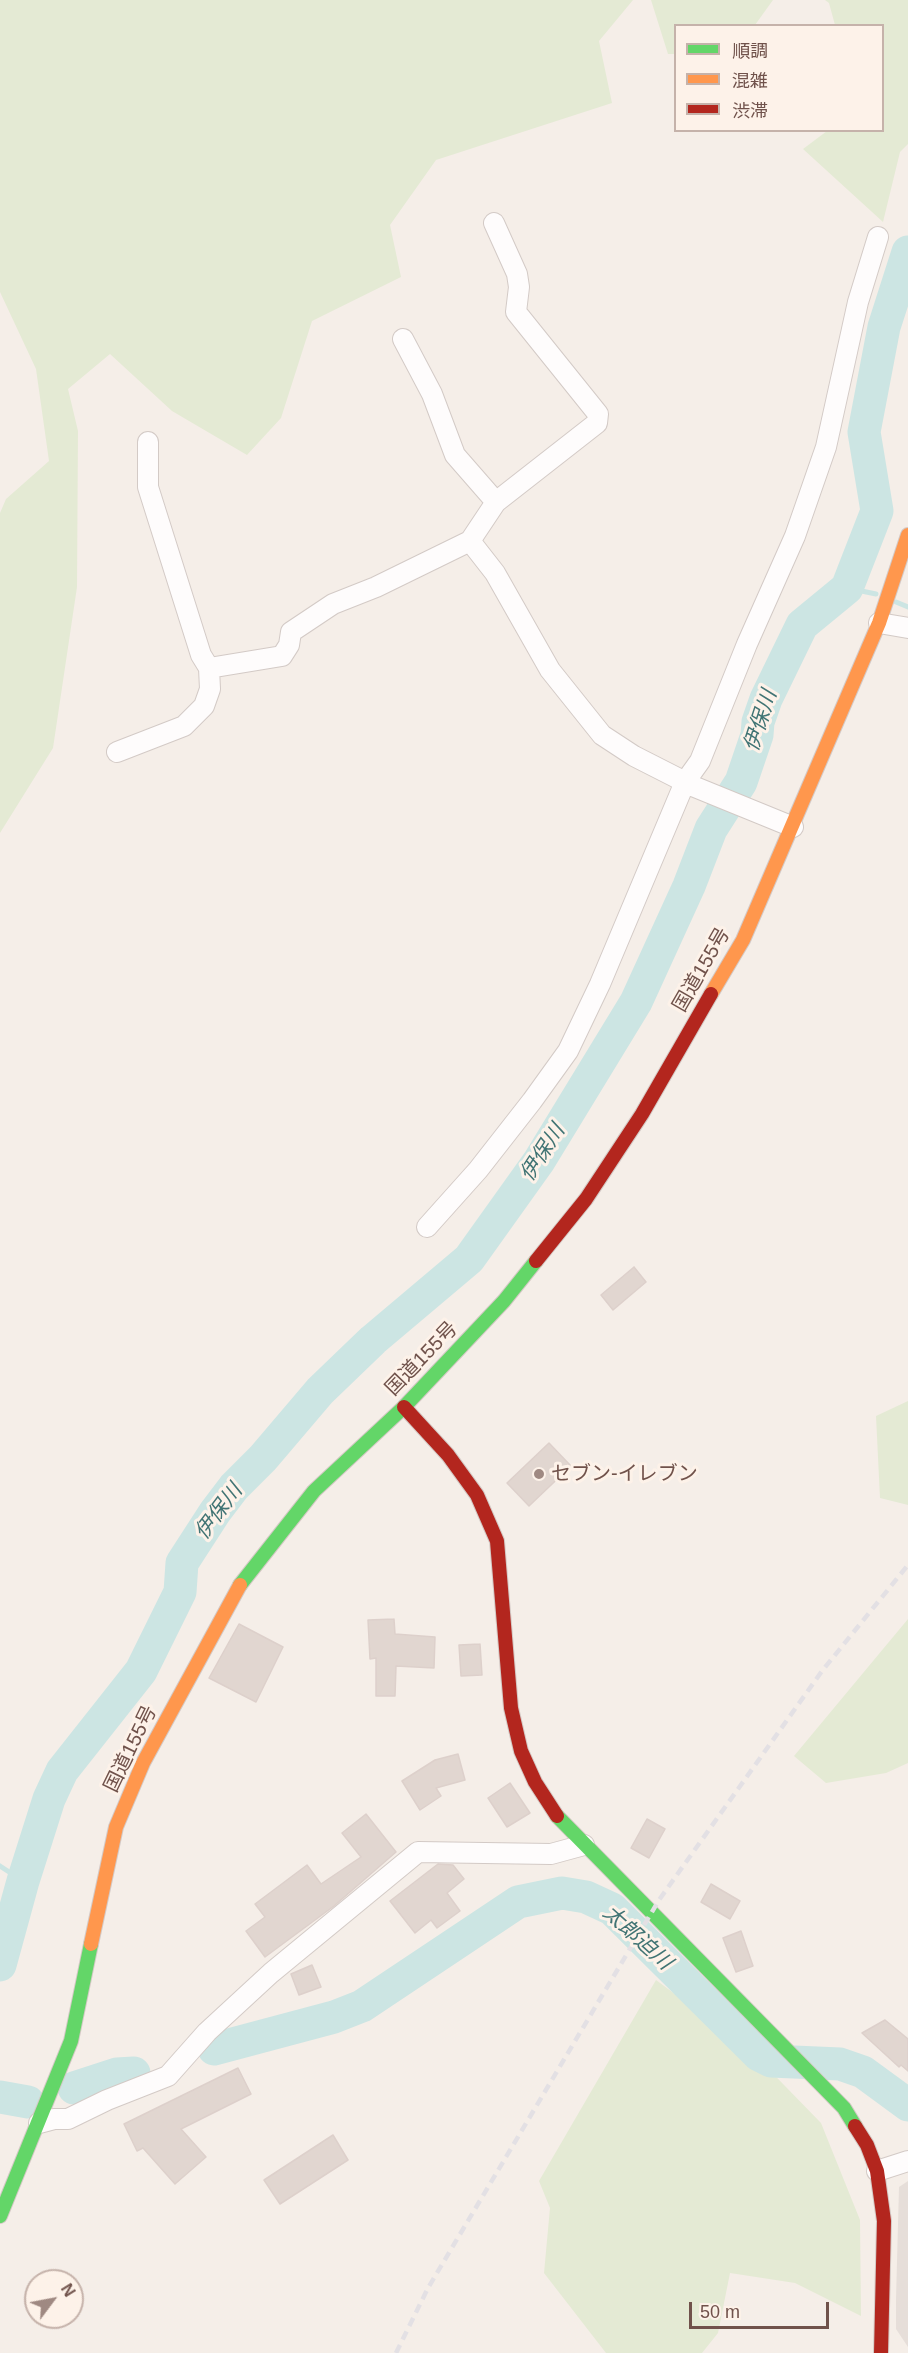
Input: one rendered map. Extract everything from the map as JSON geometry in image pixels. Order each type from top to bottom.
[{"type":"main road","name":"国道155号","points":[[0,2216],[71,2041],[116,1827],[143,1763],[237,1589],[314,1491],[404,1407],[504,1301],[586,1199],[642,1114],[743,940],[879,623],[908,535]]},
{"type":"main road","points":[[404,1407],[448,1455],[477,1495],[497,1541],[511,1708],[521,1750],[535,1782],[551,1807],[584,1845],[816,2077],[844,2108],[867,2145],[877,2171],[884,2221],[881,2353]]},
{"type":"street","points":[[209,668],[282,656],[289,645],[291,632],[333,604],[376,587],[470,541],[496,502],[573,443],[599,419],[516,312],[519,287],[517,274],[494,223]]},
{"type":"street","points":[[427,1227],[478,1170],[568,1051],[600,984],[690,785],[747,644],[795,536],[826,447],[858,302],[878,237]]},
{"type":"street","points":[[403,339],[432,394],[455,455],[496,502]]},
{"type":"street","points":[[117,752],[173,732],[195,718],[204,706],[210,689],[209,668],[201,655],[148,487],[148,442]]},
{"type":"street","points":[[470,541],[495,573],[550,670],[602,735],[690,785],[793,827]]},
{"type":"street","points":[[879,623],[908,628]]},
{"type":"street","points":[[39,2123],[54,2119],[68,2119],[107,2100],[168,2076],[207,2032],[271,1973],[418,1852],[494,1851],[551,1854],[584,1845]]},
{"type":"street","points":[[877,2171],[908,2161]]},
{"type":"shaded area","points":[[908,2181],[908,2347],[896,2329],[896,2299],[899,2187]]},
{"type":"green space","points":[[0,0],[633,0],[599,41],[612,103],[436,160],[390,225],[401,277],[312,321],[281,418],[247,455],[172,411],[110,354],[68,389],[78,431],[77,587],[53,748],[0,833],[0,513],[6,499],[49,461],[36,369],[0,292]]},
{"type":"green space","points":[[651,0],[773,0],[756,24],[674,24],[674,54],[668,54]]},
{"type":"green space","points":[[825,0],[908,0],[908,144],[900,152],[883,222],[803,149],[826,132],[884,132],[884,24],[835,24],[829,3]]},
{"type":"green space","points":[[908,1401],[908,1505],[880,1498],[876,1416]]},
{"type":"green space","points":[[908,1619],[908,1763],[886,1773],[826,1783],[794,1756]]},
{"type":"green space","points":[[656,1980],[749,2049],[821,2123],[860,2220],[861,2316],[795,2283],[730,2273],[718,2333],[702,2353],[606,2353],[544,2273],[550,2208],[539,2181]]},
{"type":"building","points":[[634,1267],[646,1282],[613,1310],[601,1295]]},
{"type":"building","name":"セブン-イレブン","points":[[549,1443],[571,1466],[529,1506],[507,1483]]},
{"type":"building","points":[[394,1619],[395,1634],[435,1637],[434,1668],[396,1666],[395,1696],[376,1696],[376,1658],[370,1659],[368,1620]]},
{"type":"building","points":[[239,1624],[283,1647],[256,1702],[209,1678]]},
{"type":"building","points":[[480,1644],[482,1675],[461,1676],[459,1645]]},
{"type":"building","points":[[458,1754],[465,1780],[436,1788],[441,1796],[420,1810],[402,1781],[435,1760]]},
{"type":"building","points":[[510,1783],[530,1813],[507,1827],[488,1798]]},
{"type":"building","points":[[366,1814],[396,1852],[334,1906],[265,1957],[246,1931],[265,1917],[255,1904],[307,1865],[321,1884],[361,1857],[342,1833]]},
{"type":"building","points":[[647,1819],[665,1829],[649,1858],[631,1848]]},
{"type":"building","points":[[438,1864],[453,1865],[464,1879],[447,1893],[460,1911],[437,1928],[431,1920],[415,1933],[390,1901]]},
{"type":"building","points":[[711,1884],[740,1901],[730,1919],[701,1902]]},
{"type":"building","points":[[741,1931],[753,1966],[736,1972],[723,1938]]},
{"type":"building","points":[[312,1965],[321,1987],[299,1995],[291,1974]]},
{"type":"building","points":[[885,2020],[908,2039],[908,2071],[901,2065],[899,2067],[862,2033]]},
{"type":"building","points":[[238,2068],[251,2094],[181,2129],[206,2157],[175,2184],[143,2148],[137,2151],[124,2124]]},
{"type":"building","points":[[333,2135],[348,2160],[280,2204],[264,2180]]},
{"type":"waterway","name":"伊保川","points":[[0,1965],[49,1799],[62,1771],[141,1671],[180,1592],[182,1563],[215,1512],[234,1487],[263,1458],[320,1391],[373,1340],[469,1259],[539,1161],[636,1002],[689,886],[711,829],[741,782],[766,699],[802,625],[847,588],[877,511],[864,432],[884,327],[908,252]]},
{"type":"waterway","points":[[847,588],[876,594]]},
{"type":"waterway","points":[[896,602],[908,607]]},
{"type":"waterway","points":[[0,1866],[23,1881]]},
{"type":"waterway","name":"太郎迫川","points":[[214,2049],[334,2017],[362,2006],[518,1902],[562,1893],[586,1897],[612,1909],[759,2055],[771,2061],[840,2064],[863,2072],[908,2105]]},
{"type":"waterway","name":"太郎迫川","points":[[74,2088],[117,2074],[134,2073]]},
{"type":"waterway","name":"太郎迫川","points":[[0,2097],[28,2102]]},
{"type":"railway","points":[[396,2353],[428,2288],[659,1900],[822,1671],[908,1565]]},
{"type":"traffic: fast","points":[[240,1585],[314,1491],[404,1407],[504,1301],[536,1261]]},
{"type":"traffic: fast","points":[[557,1816],[844,2108],[855,2126]]},
{"type":"traffic: fast","points":[[0,2216],[71,2041],[91,1944]]},
{"type":"traffic: slow","points":[[711,994],[743,940],[879,623],[908,535]]},
{"type":"traffic: slow","points":[[91,1944],[116,1827],[143,1763],[240,1585]]},
{"type":"traffic: jam","points":[[536,1261],[586,1199],[642,1114],[711,994]]},
{"type":"traffic: jam","points":[[404,1407],[448,1455],[477,1495],[497,1541],[511,1708],[521,1751],[535,1782],[557,1816]]},
{"type":"traffic: jam","points":[[855,2126],[867,2145],[877,2171],[884,2221],[881,2353]]},
{"type":"place","name":"セブン-イレブン","points":[[539,1474]]}]
